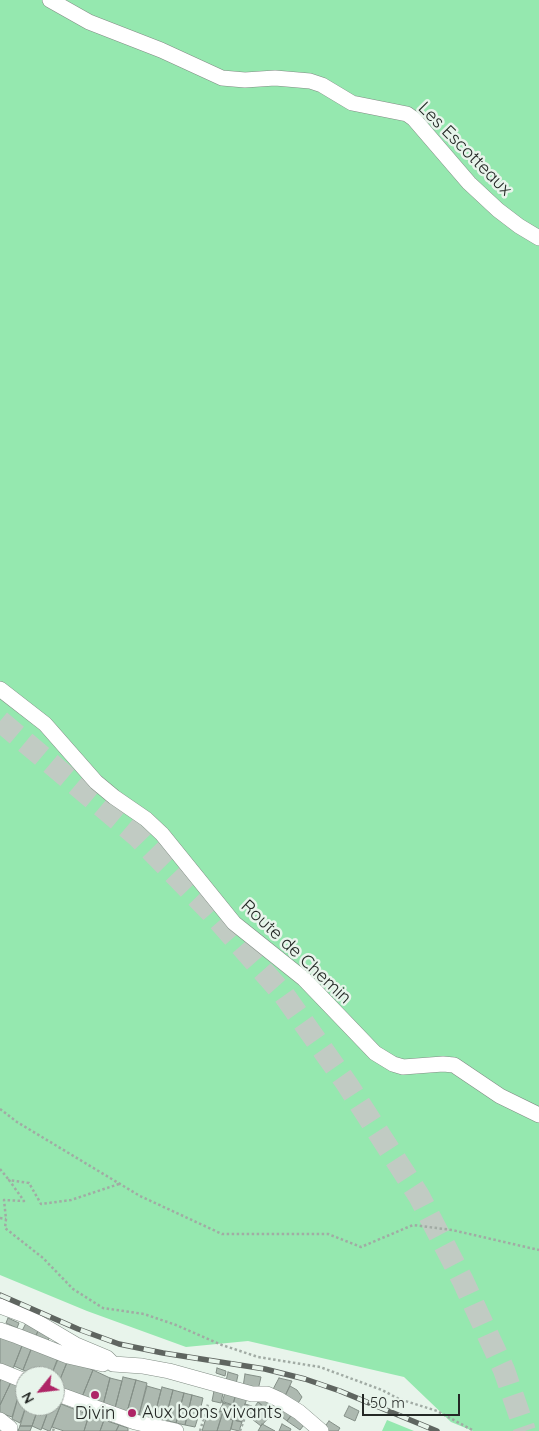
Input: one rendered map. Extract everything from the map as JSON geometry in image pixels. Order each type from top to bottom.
[{"type":"street","name":"Les Escotteaux","points":[[50,0],[89,22],[161,50],[222,78],[245,80],[275,78],[310,81],[322,85],[352,103],[406,114],[414,119],[469,183],[498,210],[539,238]]},
{"type":"street","name":"Route de Chemin","points":[[0,690],[46,724],[96,782],[114,798],[146,819],[162,834],[234,922],[304,979],[375,1053],[393,1064],[403,1067],[454,1065],[500,1096],[539,1115]]},
{"type":"street","points":[[0,1306],[28,1316],[76,1345],[107,1358],[113,1364]]},
{"type":"street","points":[[0,1330],[68,1356],[104,1364],[142,1366],[169,1371],[252,1394],[267,1394],[294,1408],[321,1431]]},
{"type":"street","points":[[0,1371],[15,1376]]},
{"type":"street","points":[[65,1397],[135,1422],[176,1431]]},
{"type":"street","points":[[0,1420],[10,1428],[9,1431]]},
{"type":"path","points":[[0,1110],[140,1196],[222,1234],[328,1234],[361,1247],[412,1225],[452,1230],[539,1250]]},
{"type":"path","points":[[0,1169],[24,1201],[4,1200],[6,1219],[4,1228],[43,1258],[73,1289],[102,1308],[144,1314],[258,1357],[320,1367],[382,1390],[399,1399],[437,1411],[474,1431]]},
{"type":"path","points":[[9,1180],[29,1183],[41,1204],[71,1200],[119,1184]]},
{"type":"path","points":[[0,1218],[6,1219]]},
{"type":"path","points":[[200,1431],[208,1404]]},
{"type":"path","points":[[240,1431],[245,1417]]},
{"type":"green space","points":[[0,0],[539,0],[539,1431],[473,1431],[451,1422],[404,1377],[248,1341],[186,1347],[87,1311],[0,1275]]},
{"type":"green space","points":[[387,1420],[414,1431],[382,1431]]},
{"type":"building","points":[[8,1318],[19,1323],[17,1328],[6,1323]]},
{"type":"building","points":[[26,1323],[39,1329],[35,1337],[22,1331]]},
{"type":"building","points":[[39,1329],[51,1335],[46,1344],[35,1338]]},
{"type":"building","points":[[0,1334],[23,1343],[13,1369],[0,1364]]},
{"type":"building","points":[[24,1341],[33,1344],[25,1366],[14,1366]]},
{"type":"building","points":[[33,1345],[57,1360],[55,1366],[25,1366]]},
{"type":"building","points":[[59,1357],[68,1360],[65,1367],[55,1366]]},
{"type":"building","points":[[68,1360],[93,1370],[82,1397],[65,1390],[65,1367]]},
{"type":"building","points":[[217,1368],[226,1371],[225,1376],[216,1373]]},
{"type":"building","points":[[93,1370],[110,1378],[103,1405],[87,1397],[86,1399],[82,1397]]},
{"type":"building","points":[[228,1372],[238,1375],[236,1384],[226,1381]]},
{"type":"building","points":[[245,1374],[261,1377],[258,1390],[243,1387]]},
{"type":"building","points":[[123,1377],[136,1380],[127,1412],[115,1408]]},
{"type":"building","points":[[1,1378],[11,1382],[0,1405],[0,1383]]},
{"type":"building","points":[[110,1378],[122,1381],[115,1408],[103,1405]]},
{"type":"building","points":[[279,1378],[292,1381],[284,1398],[271,1393]]},
{"type":"building","points":[[136,1380],[147,1383],[139,1415],[127,1412]]},
{"type":"building","points":[[11,1382],[15,1384],[15,1407],[12,1417],[0,1413],[0,1405]]},
{"type":"building","points":[[147,1386],[161,1390],[154,1419],[139,1415]]},
{"type":"building","points":[[290,1386],[297,1390],[302,1397],[297,1405],[284,1398]]},
{"type":"building","points":[[162,1387],[173,1390],[165,1420],[154,1417]]},
{"type":"building","points":[[226,1389],[236,1393],[233,1405],[222,1403]]},
{"type":"building","points":[[173,1390],[184,1393],[176,1423],[165,1420]]},
{"type":"building","points":[[214,1391],[223,1393],[221,1403],[212,1401]]},
{"type":"building","points":[[237,1391],[248,1395],[242,1414],[231,1410]]},
{"type":"building","points":[[184,1393],[192,1395],[185,1425],[176,1423]]},
{"type":"building","points":[[192,1395],[203,1398],[200,1411],[189,1408]]},
{"type":"building","points":[[265,1395],[281,1406],[274,1415],[258,1402]]},
{"type":"building","points":[[224,1402],[233,1405],[230,1413],[219,1411]]},
{"type":"building","points":[[258,1402],[272,1414],[261,1426],[248,1416]]},
{"type":"building","points":[[245,1404],[252,1406],[246,1415],[242,1414]]},
{"type":"building","points":[[65,1406],[89,1415],[84,1431],[64,1431],[52,1427],[56,1416],[65,1416]]},
{"type":"building","points":[[349,1406],[359,1411],[355,1421],[344,1416]]},
{"type":"building","points":[[283,1407],[294,1412],[287,1421],[277,1413]]},
{"type":"building","points":[[15,1408],[15,1416],[22,1416],[20,1423],[12,1419]]},
{"type":"building","points":[[189,1408],[200,1411],[195,1427],[185,1425]]},
{"type":"building","points":[[209,1408],[223,1412],[217,1431],[202,1431]]},
{"type":"building","points":[[231,1410],[244,1414],[242,1422],[227,1418]]},
{"type":"building","points":[[223,1411],[230,1413],[227,1418],[233,1420],[230,1431],[217,1431]]},
{"type":"building","points":[[294,1411],[307,1421],[300,1430],[287,1421]]},
{"type":"building","points":[[89,1415],[104,1420],[100,1431],[84,1431]]},
{"type":"building","points":[[23,1416],[36,1416],[32,1426],[20,1426]]},
{"type":"building","points":[[36,1416],[46,1416],[41,1430],[32,1426]]},
{"type":"building","points":[[46,1416],[56,1416],[50,1431],[42,1428]]},
{"type":"building","points":[[104,1420],[119,1425],[116,1431],[100,1431]]},
{"type":"building","points":[[233,1420],[242,1422],[239,1431],[231,1429]]},
{"type":"building","points":[[329,1421],[340,1428],[338,1431],[325,1431],[323,1429]]},
{"type":"building","points":[[262,1424],[264,1425],[275,1431],[258,1431]]},
{"type":"building","points":[[282,1424],[291,1429],[290,1431],[279,1431]]},
{"type":"building","points":[[119,1425],[128,1428],[128,1431],[116,1431]]},
{"type":"building","points":[[20,1426],[32,1426],[30,1431],[18,1431]]},
{"type":"tunnel","points":[[0,721],[137,836],[211,912],[284,995],[347,1084],[419,1196],[463,1281],[504,1370],[525,1431]]},
{"type":"railway","points":[[0,1295],[78,1329],[119,1344],[265,1369],[305,1379],[340,1391],[437,1431]]},
{"type":"place","name":"Divin","points":[[95,1395]]},
{"type":"place","name":"Aux bons vivants","points":[[132,1413]]}]
